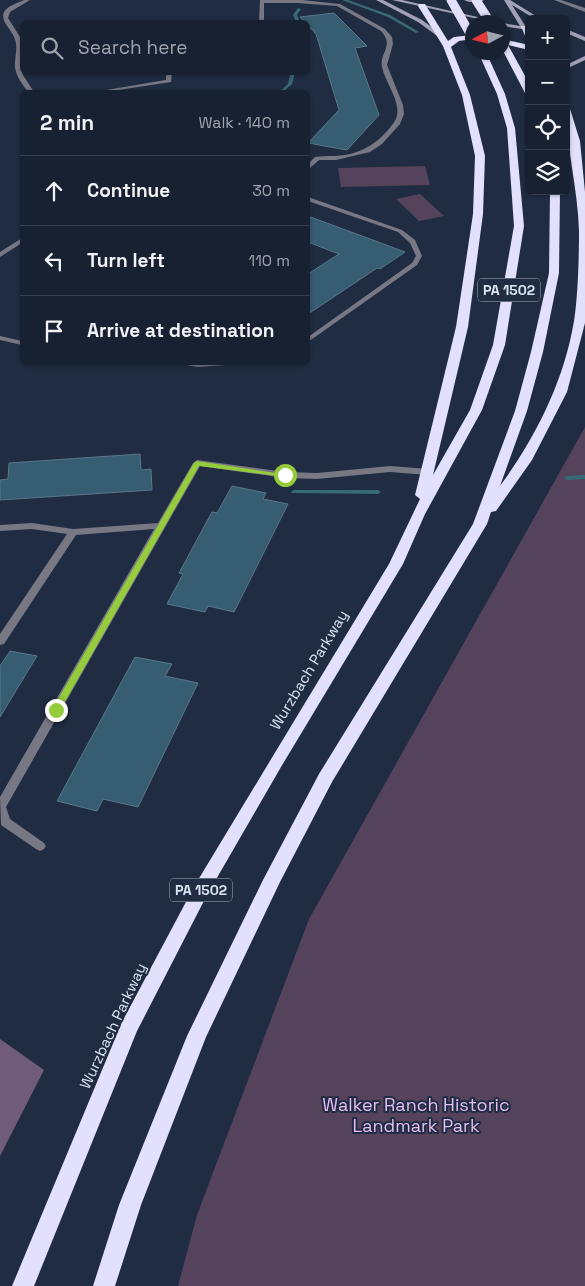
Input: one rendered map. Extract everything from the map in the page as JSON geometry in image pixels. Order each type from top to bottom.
[{"type":"highway","points":[[450,0],[465,25]]},
{"type":"highway","points":[[476,0],[486,15]]},
{"type":"highway","points":[[418,514],[462,327],[478,214],[480,156],[466,95],[447,46],[420,3]]},
{"type":"highway","points":[[447,46],[457,39],[465,38]]},
{"type":"highway","points":[[510,43],[525,47]]},
{"type":"highway","points":[[510,54],[525,84]]},
{"type":"highway","name":"Wurzbach Parkway","points":[[23,1286],[129,1028],[201,890],[275,763],[396,564],[418,514],[476,410],[499,345],[520,226],[511,128],[501,94],[485,60]]},
{"type":"highway","points":[[480,524],[526,460],[561,392],[580,321],[584,230],[575,142],[570,124]]},
{"type":"highway","name":"PA 1502","points":[[104,1286],[130,1205],[198,1036],[272,880],[325,779],[480,524],[521,411],[537,352],[554,273],[556,195]]},
{"type":"main road","points":[[379,0],[420,21],[442,37]]},
{"type":"main road","points":[[395,0],[420,3],[469,15]]},
{"type":"main road","points":[[466,0],[482,0]]},
{"type":"main road","points":[[505,0],[532,15]]},
{"type":"main road","points":[[505,0],[525,28]]},
{"type":"main road","points":[[510,26],[525,29]]},
{"type":"main road","points":[[570,33],[585,41]]},
{"type":"main road","points":[[570,39],[585,41]]},
{"type":"main road","points":[[570,65],[585,58]]},
{"type":"lane","points":[[28,0],[4,12],[2,22],[17,37],[16,68],[21,80],[28,90]]},
{"type":"lane","points":[[556,0],[585,10]]},
{"type":"lane","points":[[261,20],[263,1],[296,1],[338,5],[383,30],[389,38],[390,44],[384,65],[400,105],[401,114],[397,124],[380,143],[368,151],[336,158],[317,158],[310,165]]},
{"type":"lane","points":[[110,90],[170,81],[169,75]]},
{"type":"lane","points":[[310,200],[400,231],[410,237],[418,247],[420,256],[415,264],[310,339]]},
{"type":"lane","points":[[0,255],[20,241]]},
{"type":"lane","points":[[0,338],[20,343]]},
{"type":"lane","points":[[40,846],[5,822],[0,807],[197,463],[293,475],[317,476],[374,470],[428,472]]},
{"type":"lane","points":[[0,528],[32,526],[73,532],[161,526]]},
{"type":"lane","points":[[0,642],[73,532]]},
{"type":"green space","points":[[425,166],[430,185],[341,187],[338,168]]},
{"type":"green space","points":[[420,194],[444,216],[419,221],[396,199]]},
{"type":"green space","name":"Walker Ranch Historic Landmark Park","points":[[585,427],[585,1286],[178,1286],[197,1215],[309,919]]},
{"type":"shaded area","points":[[0,1039],[44,1070],[0,1156]]},
{"type":"building","points":[[334,13],[367,46],[355,48],[379,115],[347,150],[310,143],[310,141],[339,110],[316,34],[310,28],[310,20],[303,20],[300,17]]},
{"type":"building","points":[[310,217],[405,252],[380,269],[377,268],[310,313],[310,273],[339,254],[310,243]]},
{"type":"building","points":[[140,454],[141,470],[151,469],[152,490],[0,500],[0,480],[8,479],[9,463]]},
{"type":"building","points":[[232,486],[266,493],[263,499],[288,504],[234,612],[208,606],[205,612],[167,604],[183,574],[179,573],[212,512],[217,513]]},
{"type":"building","points":[[10,651],[37,656],[0,717],[0,666]]},
{"type":"building","points":[[135,657],[172,664],[165,676],[198,683],[138,807],[103,799],[97,811],[57,801]]},
{"type":"waterway","points":[[344,0],[389,16],[417,32]]},
{"type":"waterway","points":[[297,20],[295,15],[299,9]]},
{"type":"waterway","points":[[283,90],[290,84],[292,75]]},
{"type":"waterway","points":[[567,478],[585,477]]},
{"type":"waterway","points":[[294,492],[378,492]]},
{"type":"route","points":[[56,710],[197,463],[285,475]]}]
